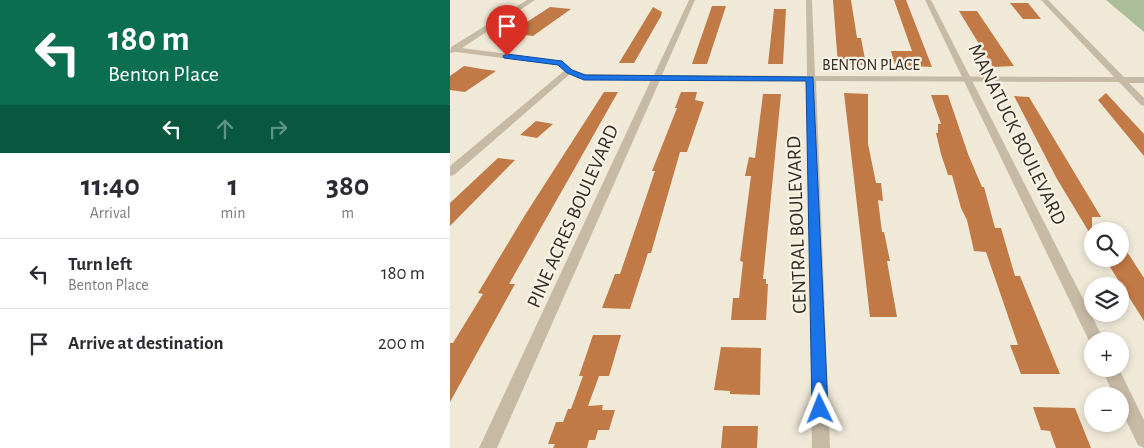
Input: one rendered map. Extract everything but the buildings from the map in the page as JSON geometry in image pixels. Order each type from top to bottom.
[{"type":"street","points":[[452,51],[532,0]]},
{"type":"street","name":"PINE ACRES BOULEVARD","points":[[488,448],[692,0]]},
{"type":"street","name":"CENTRAL BOULEVARD","points":[[809,0],[821,448]]},
{"type":"street","name":"MANATUCK BOULEVARD","points":[[928,0],[1092,332]]},
{"type":"street","points":[[1044,0],[1144,103]]},
{"type":"street","name":"BENTON PLACE","points":[[452,51],[560,63],[569,71],[584,78],[1144,80]]},
{"type":"street","points":[[450,172],[569,71]]},
{"type":"street","points":[[1114,377],[1144,439]]},
{"type":"green space","points":[[1106,0],[1144,0],[1144,32]]},
{"type":"route","points":[[507,56],[560,63],[569,71],[584,78],[810,79],[820,409]]}]
